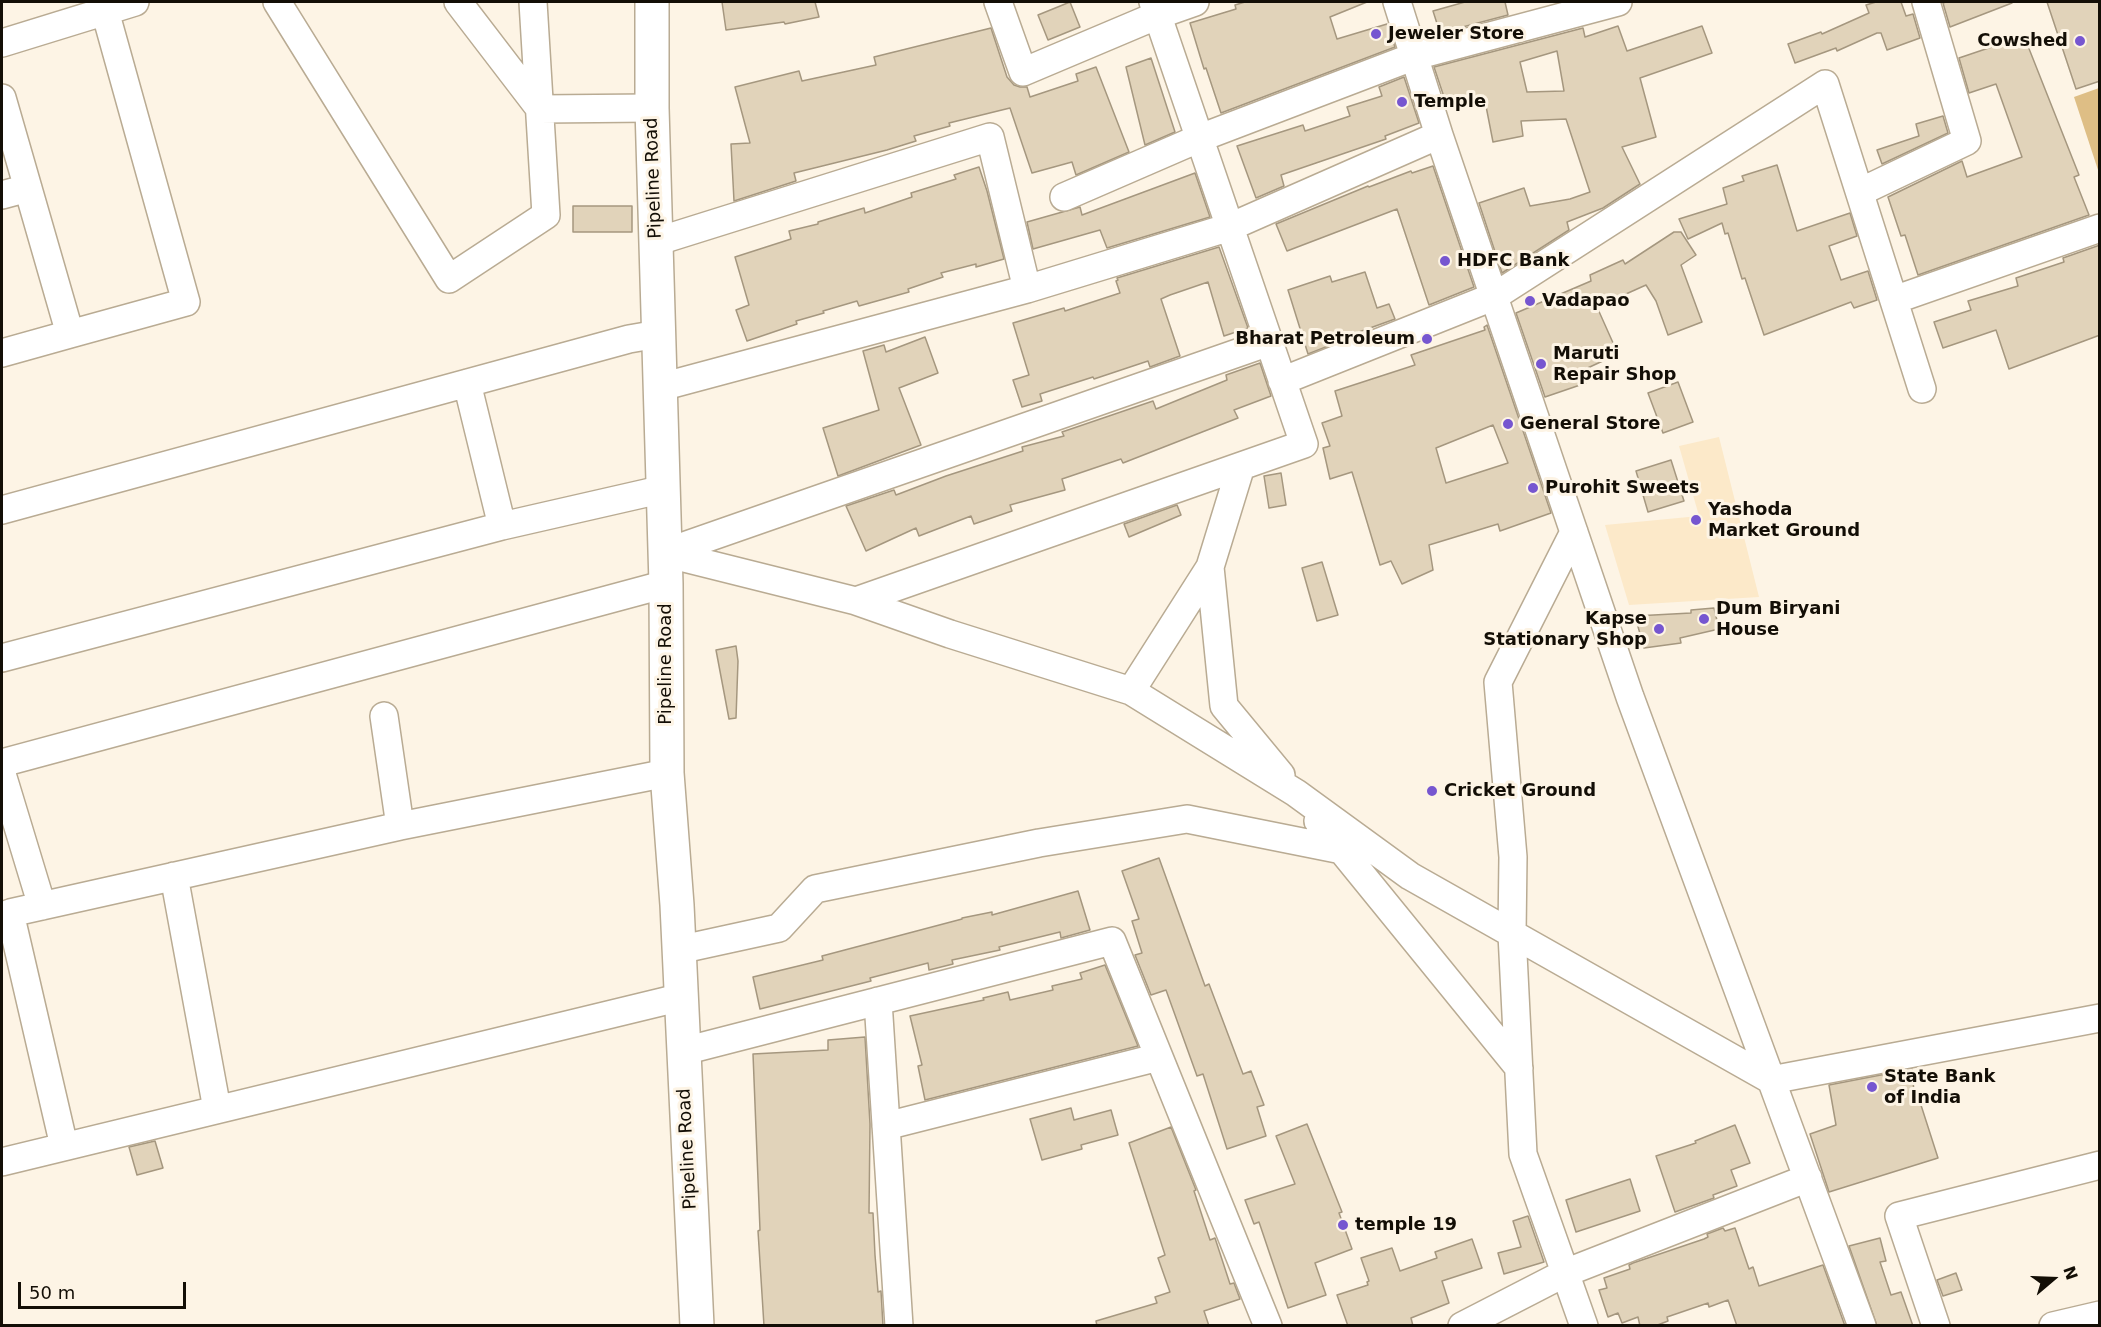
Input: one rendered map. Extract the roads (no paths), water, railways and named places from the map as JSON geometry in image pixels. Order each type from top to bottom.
[{"type":"main road","name":"Pipeline Road","points":[[652,2],[655,242],[664,489],[667,773],[682,997],[697,1326]]},
{"type":"street","points":[[2,43],[135,2]]},
{"type":"street","points":[[277,2],[449,279],[546,215],[533,2]]},
{"type":"street","points":[[458,2],[540,109]]},
{"type":"street","points":[[998,2],[1023,72],[1156,8],[1195,2]]},
{"type":"street","points":[[1397,2],[1439,135],[1630,697],[1862,1326]]},
{"type":"street","points":[[1064,197],[1200,138],[1415,56],[1618,2]]},
{"type":"street","points":[[1860,192],[1967,141],[1926,2]]},
{"type":"street","points":[[856,601],[1304,444],[1156,8]]},
{"type":"street","points":[[2,352],[186,302],[105,11]]},
{"type":"street","points":[[1282,381],[1495,296],[1826,84],[1922,389]]},
{"type":"street","points":[[2,98],[70,334]]},
{"type":"street","points":[[540,109],[652,108]]},
{"type":"street","points":[[661,387],[1026,289],[1230,227],[1439,135]]},
{"type":"street","points":[[655,242],[990,137],[1026,289]]},
{"type":"street","points":[[2,195],[28,188]]},
{"type":"street","points":[[1894,300],[2100,228]]},
{"type":"street","points":[[2,510],[629,339],[658,334]]},
{"type":"street","points":[[2,763],[665,569],[1269,342]]},
{"type":"street","points":[[467,383],[502,526]]},
{"type":"street","points":[[1131,691],[1210,567],[1241,466]]},
{"type":"street","points":[[2,658],[502,526],[664,489]]},
{"type":"street","points":[[1574,532],[1498,682],[1513,857],[1512,934],[1524,1154],[1584,1326]]},
{"type":"street","points":[[1210,567],[1224,706],[1519,1068]]},
{"type":"street","points":[[665,569],[856,601],[950,634],[1131,691],[1296,793],[1410,876],[1771,1080],[2100,1018]]},
{"type":"street","points":[[384,716],[400,826]]},
{"type":"street","points":[[64,1146],[10,913],[400,826],[667,773]]},
{"type":"street","points":[[2,774],[42,906]]},
{"type":"street","points":[[678,950],[778,928],[815,888],[1039,843],[1186,819],[1342,850]]},
{"type":"street","points":[[174,876],[217,1109]]},
{"type":"street","points":[[684,1050],[1112,942],[1268,1326]]},
{"type":"street","points":[[2,1162],[682,997]]},
{"type":"street","points":[[878,1001],[899,1326]]},
{"type":"street","points":[[886,1126],[1159,1058]]},
{"type":"street","points":[[1936,1326],[1899,1216],[2100,1165]]},
{"type":"street","points":[[1462,1326],[1565,1273],[1808,1178]]},
{"type":"street","points":[[2053,1326],[2100,1315]]},
{"type":"place","name":"Jeweler Store","points":[[1376,34]]},
{"type":"place","name":"Cowshed","points":[[2080,41]]},
{"type":"place","name":"Temple","points":[[1402,102]]},
{"type":"place","name":"HDFC Bank","points":[[1445,261]]},
{"type":"place","name":"Vadapao","points":[[1530,301]]},
{"type":"place","name":"Bharat Petroleum","points":[[1427,339]]},
{"type":"place","name":"Maruti Repair Shop","points":[[1541,364]]},
{"type":"place","name":"General Store","points":[[1508,424]]},
{"type":"place","name":"Purohit Sweets","points":[[1533,488]]},
{"type":"place","name":"Yashoda Market Ground","points":[[1696,520]]},
{"type":"place","name":"Dum Biryani House","points":[[1704,619]]},
{"type":"place","name":"Kapse Stationary Shop","points":[[1659,629]]},
{"type":"place","name":"Cricket Ground","points":[[1432,791]]},
{"type":"place","name":"State Bank of India","points":[[1872,1087]]},
{"type":"place","name":"temple 19","points":[[1343,1225]]}]
